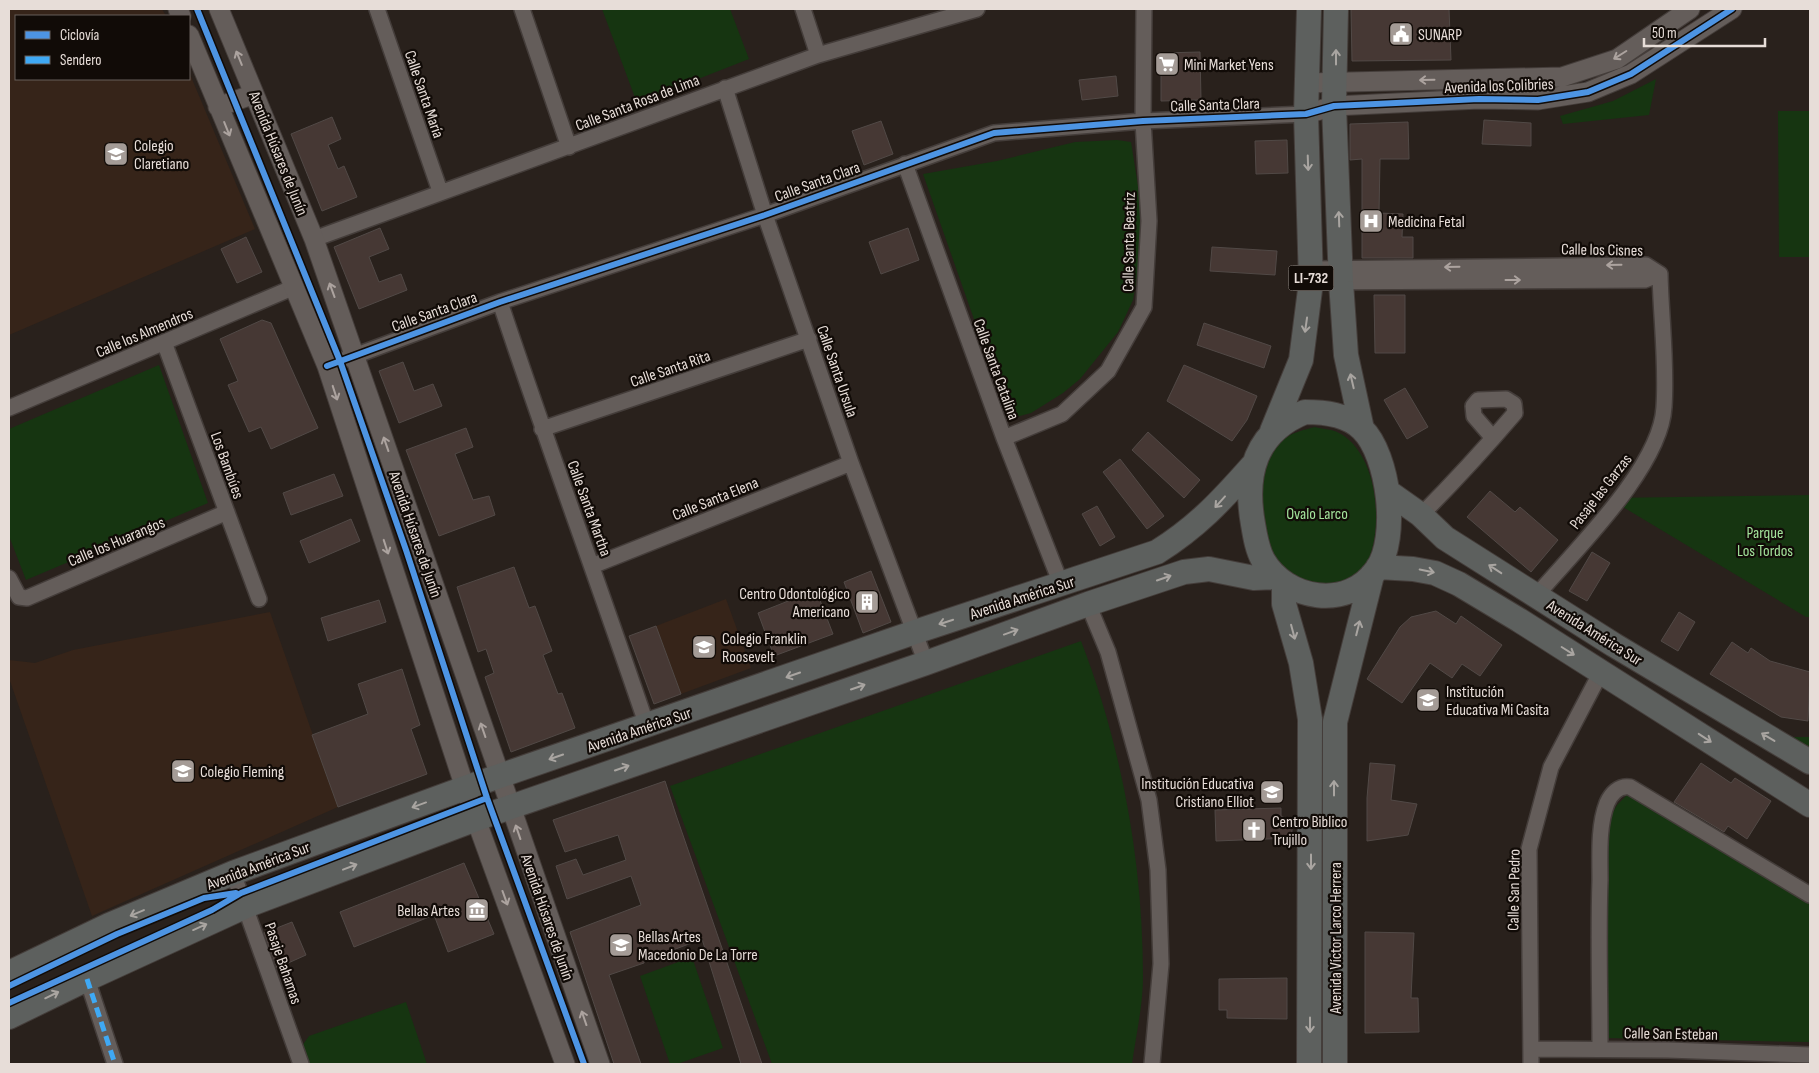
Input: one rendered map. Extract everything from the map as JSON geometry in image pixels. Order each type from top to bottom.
[{"type":"main road","name":"LI-732","points":[[1270,435],[1301,360],[1311,276],[1306,114],[1309,9]]},
{"type":"main road","name":"LI-732","points":[[1336,9],[1335,94],[1341,275],[1346,355],[1362,429]]},
{"type":"main road","points":[[1305,412],[1327,412],[1344,418],[1362,429],[1377,454],[1386,478],[1388,526],[1375,571],[1360,585],[1345,592],[1329,596],[1300,593],[1280,581],[1262,557],[1256,542],[1248,500],[1252,466],[1270,435],[1286,420],[1305,412]]},
{"type":"main road","name":"Avenida América Sur","points":[[9,973],[108,925],[234,873],[465,788],[915,632],[1157,552],[1186,534],[1214,509],[1252,466]]},
{"type":"main road","name":"Avenida América Sur","points":[[1387,491],[1421,515],[1445,538],[1614,645],[1810,762]]},
{"type":"main road","name":"Avenida América Sur","points":[[9,1017],[246,906],[509,807],[926,663],[1088,604],[1184,572],[1209,568],[1254,578],[1280,581]]},
{"type":"main road","name":"Avenida América Sur","points":[[1375,571],[1413,568],[1435,573],[1519,620],[1810,806]]},
{"type":"main road","name":"Avenida Víctor Larco Herrera","points":[[1309,1064],[1323,748],[1335,722],[1375,571]]},
{"type":"main road","name":"Avenida Víctor Larco Herrera","points":[[1280,581],[1284,604],[1301,663],[1307,700],[1323,748],[1335,1064]]},
{"type":"street","name":"Avenida Húsares de Junín","points":[[219,9],[314,239],[356,355],[509,807],[600,1064]]},
{"type":"street","name":"Calle Santa María","points":[[376,9],[440,191]]},
{"type":"street","points":[[522,9],[568,147]]},
{"type":"street","points":[[803,9],[818,55]]},
{"type":"street","name":"Calle Santa Rosa de Lima","points":[[314,239],[440,191],[568,147],[818,55],[977,9]]},
{"type":"street","name":"Calle Santa Beatriz","points":[[1004,438],[1062,414],[1108,371],[1144,306],[1149,221],[1143,121],[1144,9]]},
{"type":"street","name":"Avenida los Colibries","points":[[1335,94],[1562,77],[1617,59],[1690,9]]},
{"type":"street","name":"Avenida los Colibries","points":[[1307,83],[1335,94],[1479,99],[1538,100],[1588,92],[1631,74],[1732,9]]},
{"type":"street","name":"Avenida Húsares de Junín","points":[[190,38],[326,366],[465,788],[565,1064]]},
{"type":"street","name":"Calle Santa Ursula","points":[[725,88],[765,215],[851,463],[926,663]]},
{"type":"street","points":[[218,107],[254,94]]},
{"type":"street","name":"Calle Santa Clara","points":[[326,366],[500,302],[765,215],[994,133],[1143,121],[1306,114],[1335,94]]},
{"type":"street","name":"Calle Santa Catalina","points":[[905,164],[1004,438],[1061,584]]},
{"type":"street","name":"Calle los Cisnes","points":[[1311,276],[1397,275],[1645,280],[1660,274]]},
{"type":"street","name":"Pasaje las Garzas","points":[[1536,596],[1633,482],[1655,444],[1664,408],[1660,274]]},
{"type":"street","name":"Calle los Almendros","points":[[9,408],[292,288]]},
{"type":"street","name":"Calle Santa Martha","points":[[500,302],[542,429],[647,726]]},
{"type":"street","name":"Calle Santa Rita","points":[[542,429],[809,339]]},
{"type":"street","name":"Los Bambúes","points":[[164,342],[259,599]]},
{"type":"street","points":[[1421,515],[1493,438]]},
{"type":"street","name":"Calle Santa Elena","points":[[592,566],[851,463]]},
{"type":"street","name":"Calle los Huarangos","points":[[9,578],[19,597],[26,598],[227,512]]},
{"type":"street","points":[[1088,604],[1108,652],[1149,800],[1158,870],[1161,964],[1152,1064]]},
{"type":"street","name":"Calle San Pedro","points":[[1531,1064],[1529,849],[1551,767],[1601,672]]},
{"type":"street","points":[[1600,1049],[1600,844],[1606,805],[1611,795],[1617,789],[1625,786],[1630,788],[1810,895]]},
{"type":"street","name":"Pasaje Bahamas","points":[[234,873],[301,1064]]},
{"type":"street","points":[[87,979],[116,1064]]},
{"type":"street","name":"Calle San Esteban","points":[[1530,1049],[1600,1049],[1668,1057],[1810,1054]]},
{"type":"shaded area","name":"Colegio Claretiano","points":[[9,9],[162,9],[165,15],[15,15],[15,80],[190,80],[190,74],[255,229],[9,335]]},
{"type":"shaded area","name":"Colegio Franklin Roosevelt","points":[[726,599],[751,668],[681,694],[656,626]]},
{"type":"shaded area","name":"Colegio Fleming","points":[[270,612],[338,807],[92,916],[9,678],[9,660],[35,663],[73,650]]},
{"type":"green space","points":[[602,9],[730,9],[749,59],[637,103]]},
{"type":"green space","points":[[1656,79],[1649,115],[1563,124],[1560,116],[1613,101]]},
{"type":"green space","points":[[1778,111],[1810,111],[1810,257],[1779,257]]},
{"type":"green space","points":[[1117,140],[1131,142],[1145,230],[1133,300],[1118,332],[1080,379],[1063,393],[1031,413],[1009,419],[923,174],[997,161],[1075,142]]},
{"type":"green space","points":[[159,365],[208,503],[26,580],[9,536],[9,429]]},
{"type":"green space","name":"Ovalo Larco","points":[[1315,427],[1337,432],[1352,443],[1363,459],[1371,479],[1375,502],[1376,524],[1373,546],[1366,565],[1356,580],[1340,591],[1278,577],[1258,506],[1261,480],[1268,461],[1277,446],[1290,435]]},
{"type":"green space","name":"Parque Los Tordos","points":[[1810,495],[1810,617],[1806,617],[1608,498]]},
{"type":"green space","points":[[1081,641],[1108,722],[1119,764],[1134,849],[1142,934],[1143,988],[1132,1064],[997,1062],[772,1064],[670,786]]},
{"type":"green space","points":[[1785,737],[1810,737],[1810,752]]},
{"type":"green space","points":[[1630,792],[1810,898],[1810,1042],[1605,1038],[1607,823],[1617,805]]},
{"type":"green space","points":[[692,957],[723,1048],[677,1064],[670,1064],[640,976]]},
{"type":"green space","points":[[406,1002],[427,1064],[308,1064],[302,1046],[309,1036]]},
{"type":"building","name":"SUNARP","points":[[1351,9],[1449,9],[1451,60],[1352,61]]},
{"type":"building","points":[[1200,52],[1201,100],[1161,101],[1161,53]]},
{"type":"building","points":[[1116,76],[1118,96],[1082,100],[1079,80]]},
{"type":"building","points":[[332,117],[341,139],[328,145],[338,169],[344,166],[357,197],[322,211],[291,134]]},
{"type":"building","points":[[1484,120],[1531,123],[1531,146],[1482,144]]},
{"type":"building","points":[[881,121],[893,154],[864,165],[852,131]]},
{"type":"building","points":[[1408,122],[1409,159],[1380,159],[1379,213],[1403,214],[1402,237],[1413,237],[1413,258],[1362,258],[1362,159],[1350,160],[1350,124]]},
{"type":"building","points":[[1287,140],[1288,173],[1256,174],[1255,141]]},
{"type":"building","points":[[380,228],[389,249],[369,257],[379,282],[401,274],[407,290],[359,309],[334,247]]},
{"type":"building","points":[[908,228],[919,260],[881,274],[869,242]]},
{"type":"building","points":[[246,237],[262,272],[237,283],[221,249]]},
{"type":"building","points":[[1212,247],[1277,251],[1275,275],[1210,271]]},
{"type":"building","points":[[1374,295],[1405,295],[1405,353],[1375,353]]},
{"type":"building","points":[[262,320],[271,323],[318,428],[271,449],[261,427],[249,432],[228,385],[238,381],[220,339]]},
{"type":"building","points":[[1204,323],[1271,346],[1264,368],[1197,345]]},
{"type":"building","points":[[403,362],[414,391],[433,384],[442,406],[399,423],[379,371]]},
{"type":"building","points":[[1184,365],[1257,396],[1247,420],[1232,441],[1167,401]]},
{"type":"building","points":[[1405,388],[1428,427],[1407,439],[1384,400]]},
{"type":"building","points":[[466,428],[473,447],[455,454],[473,500],[489,496],[495,515],[439,536],[406,450]]},
{"type":"building","points":[[1148,432],[1200,480],[1184,498],[1132,450]]},
{"type":"building","points":[[1120,459],[1164,516],[1147,529],[1103,472]]},
{"type":"building","points":[[334,474],[343,496],[291,515],[283,493]]},
{"type":"building","points":[[1490,491],[1515,512],[1520,507],[1558,540],[1531,572],[1467,517]]},
{"type":"building","points":[[1097,506],[1115,537],[1100,546],[1082,514]]},
{"type":"building","points":[[351,519],[360,541],[309,563],[300,541]]},
{"type":"building","points":[[1592,552],[1610,563],[1587,601],[1569,591]]},
{"type":"building","points":[[514,567],[529,608],[535,606],[552,651],[543,655],[558,694],[562,693],[575,728],[511,752],[485,677],[494,673],[486,649],[478,652],[457,587]]},
{"type":"building","name":"Centro Odontológico Americano","points":[[871,571],[891,622],[863,633],[844,582]]},
{"type":"building","points":[[816,590],[833,634],[774,656],[758,613]]},
{"type":"building","points":[[379,600],[386,622],[328,641],[321,618]]},
{"type":"building","points":[[1436,611],[1456,624],[1461,616],[1502,645],[1480,676],[1462,664],[1452,678],[1430,663],[1402,703],[1367,679],[1400,627],[1411,617]]},
{"type":"building","points":[[1679,612],[1695,622],[1678,651],[1661,641]]},
{"type":"building","points":[[656,626],[681,694],[654,704],[629,636]]},
{"type":"building","points":[[1732,642],[1748,653],[1751,648],[1770,661],[1810,672],[1808,721],[1781,717],[1710,674]]},
{"type":"building","points":[[402,669],[420,725],[411,729],[427,774],[338,807],[312,735],[368,714],[358,684]]},
{"type":"building","points":[[1370,763],[1395,765],[1391,800],[1417,804],[1408,835],[1367,841],[1367,798]]},
{"type":"building","points":[[1701,763],[1731,783],[1735,778],[1771,801],[1747,839],[1728,826],[1724,832],[1674,802]]},
{"type":"building","points":[[665,781],[762,1064],[741,1064],[702,939],[609,975],[641,1064],[614,1064],[570,932],[641,905],[631,876],[567,899],[556,866],[576,859],[583,875],[626,860],[618,835],[565,852],[553,820]]},
{"type":"building","name":"Centro Biblico Trujillo","points":[[1281,808],[1281,816],[1292,821],[1292,838],[1216,841],[1215,810]]},
{"type":"building","points":[[464,863],[494,934],[448,952],[434,915],[354,947],[340,912]]},
{"type":"building","points":[[292,922],[306,955],[277,968],[264,933]]},
{"type":"building","points":[[1365,932],[1414,933],[1411,998],[1418,998],[1419,1032],[1365,1033]]},
{"type":"building","points":[[1287,978],[1287,1019],[1227,1018],[1227,1010],[1219,1010],[1219,979]]},
{"type":"marked path","points":[[87,979],[115,1064]]},
{"type":"cycle path","points":[[197,9],[340,361],[406,550],[487,798],[584,1064]]},
{"type":"cycle path","points":[[327,366],[500,302],[765,215],[994,133],[1143,121],[1306,114],[1334,106],[1479,99],[1538,100],[1588,92],[1631,74],[1732,9]]},
{"type":"cycle path","points":[[9,1003],[212,910],[241,893],[487,798]]},
{"type":"cycle path","points":[[9,986],[117,934],[204,898],[236,893]]},
{"type":"place","name":"SUNARP","points":[[1401,34]]},
{"type":"place","name":"Mini Market Yens","points":[[1167,64]]},
{"type":"place","name":"Colegio Claretiano","points":[[116,154]]},
{"type":"place","name":"Medicina Fetal","points":[[1371,221]]},
{"type":"place","name":"Centro Odontológico Americano","points":[[867,602]]},
{"type":"place","name":"Colegio Franklin Roosevelt","points":[[704,647]]},
{"type":"place","name":"Institución Educativa Mi Casita","points":[[1428,700]]},
{"type":"place","name":"Colegio Fleming","points":[[183,771]]},
{"type":"place","name":"Institución Educativa Cristiano Elliot","points":[[1272,792]]},
{"type":"place","name":"Centro Biblico Trujillo","points":[[1254,830]]},
{"type":"place","name":"Bellas Artes","points":[[477,910]]},
{"type":"place","name":"Bellas Artes Macedonio De La Torre","points":[[621,945]]}]
